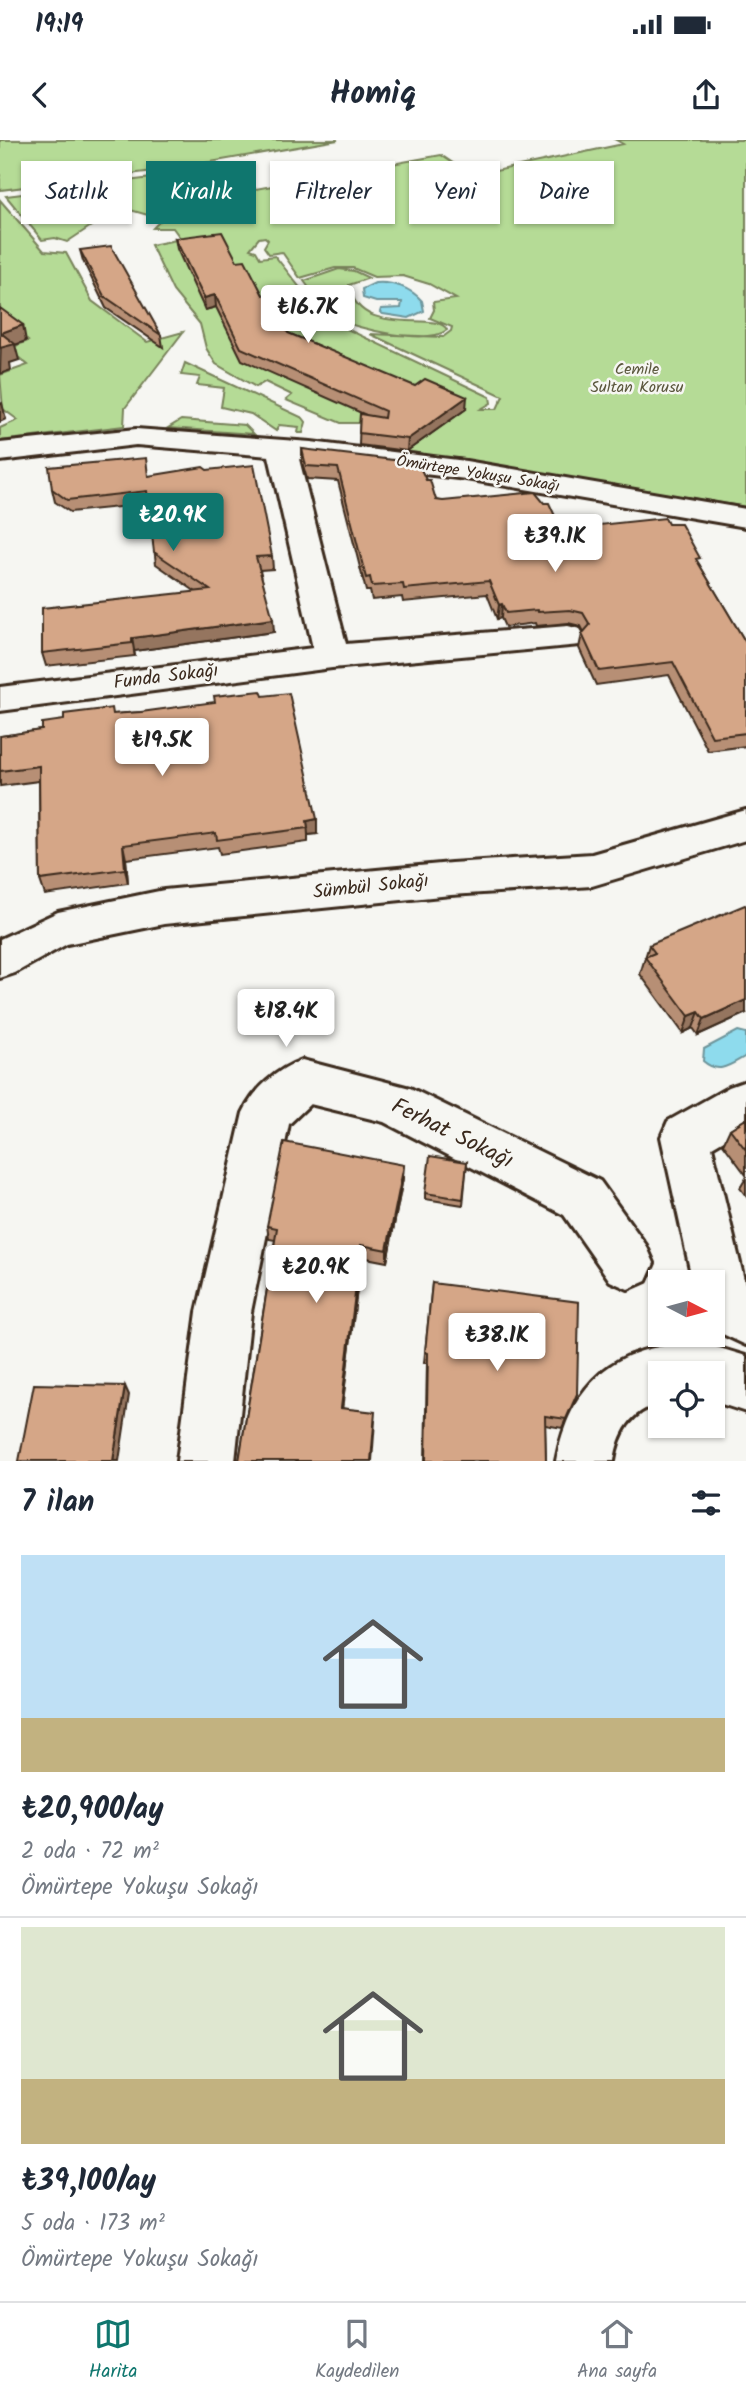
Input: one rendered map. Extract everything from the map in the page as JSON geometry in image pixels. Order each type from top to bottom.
[{"type":"street","name":"Ömürtepe Yokuşu Sokağı","points":[[0,452],[111,438],[163,439],[282,449],[466,470],[746,518]]},
{"type":"street","points":[[0,466],[79,456],[163,439]]},
{"type":"street","points":[[282,449],[332,657]]},
{"type":"street","name":"Funda Sokağı","points":[[0,699],[332,657],[568,637]]},
{"type":"street","name":"Sümbül Sokağı","points":[[0,960],[58,929],[164,907],[452,879],[592,870],[746,825]]},
{"type":"street","name":"Ferhat Sokağı","points":[[206,1461],[224,1312],[267,1113],[302,1081],[393,1103],[582,1198],[628,1263]]},
{"type":"street","points":[[746,1102],[685,1137],[724,1307],[746,1318]]},
{"type":"street","points":[[725,1375],[746,1384]]},
{"type":"street","points":[[585,1461],[596,1418],[617,1392],[639,1379],[648,1377]]},
{"type":"green space","points":[[0,140],[338,140],[216,161],[146,161],[146,172],[132,174],[132,161],[21,161],[21,187],[0,190]]},
{"type":"green space","name":"Cemile Sultan Korusu","points":[[616,140],[746,140],[746,507],[406,451],[361,423],[341,423],[286,400],[292,395],[265,382],[256,387],[216,364],[206,348],[200,324],[173,291],[151,245],[181,239],[173,228],[153,228],[157,224],[256,224],[256,189],[270,186],[270,224],[395,224],[395,163],[441,155],[450,161],[409,161],[409,224],[500,224],[500,170],[514,167],[514,224],[614,224],[614,161],[543,161],[623,144]],"holes":[[[265,237],[268,240],[264,247],[269,254],[282,252],[300,278],[335,268],[353,268],[374,277],[403,276],[429,284],[456,299],[433,302],[434,310],[430,318],[452,327],[443,337],[370,334],[503,396],[497,409],[481,409],[491,403],[490,397],[332,322],[320,313],[275,256],[260,258],[256,251],[250,249],[259,238]]]},
{"type":"green space","points":[[146,179],[146,214],[132,210],[132,180]]},
{"type":"green space","points":[[21,194],[21,214],[6,196]]},
{"type":"green space","points":[[0,200],[44,251],[66,253],[92,301],[147,342],[183,332],[125,408],[124,426],[0,441],[0,428],[18,420],[3,409],[0,375],[28,365],[8,349],[28,341],[0,319]]},
{"type":"green space","points":[[29,224],[94,224],[67,242],[55,238],[42,240]]},
{"type":"green space","points":[[339,269],[354,271],[369,278],[349,285],[356,302],[367,313],[398,321],[441,324],[447,330],[438,334],[409,336],[375,331],[336,318],[304,281]]},
{"type":"green space","points":[[185,363],[303,418],[306,422],[303,433],[298,433],[299,427],[279,425],[276,431],[251,414],[221,407],[224,388],[197,385],[200,377],[181,375]]},
{"type":"green space","points":[[181,420],[245,425],[254,434],[168,428]]},
{"type":"water","points":[[375,283],[388,283],[407,289],[422,301],[424,311],[409,318],[383,314],[381,309],[401,308],[402,302],[376,302],[363,298],[362,289]]},
{"type":"water","points":[[738,1031],[746,1033],[746,1056],[719,1068],[703,1061],[704,1049]]},
{"type":"building","points":[[222,232],[237,261],[245,260],[263,295],[267,294],[288,333],[415,386],[425,379],[467,397],[408,439],[359,433],[360,414],[384,418],[385,411],[241,348],[215,295],[204,298],[175,238]]},
{"type":"building","points":[[111,246],[161,335],[104,296],[80,250]]},
{"type":"building","points":[[0,308],[23,325],[1,333],[15,344],[0,348]]},
{"type":"building","points":[[302,449],[418,463],[426,480],[430,480],[436,500],[535,492],[544,503],[549,503],[561,529],[665,518],[668,524],[681,524],[700,558],[696,559],[746,643],[746,733],[712,737],[673,662],[599,671],[582,634],[590,625],[583,613],[570,610],[537,610],[506,613],[502,604],[499,605],[489,581],[404,589],[403,584],[372,586],[370,577],[366,578],[338,468],[306,466]]},
{"type":"building","points":[[146,458],[148,476],[203,467],[207,470],[254,465],[272,556],[256,557],[273,619],[132,638],[132,643],[42,653],[42,608],[210,590],[154,552],[147,491],[67,500],[52,489],[49,467]]},
{"type":"building","points":[[261,691],[263,696],[289,693],[317,819],[307,821],[308,828],[217,840],[216,833],[123,845],[125,869],[40,880],[39,766],[0,771],[0,736],[42,730],[42,723],[64,720],[64,714],[112,708],[113,714],[141,712],[215,702],[214,696]]},
{"type":"building","points":[[745,905],[746,1000],[704,1019],[699,1012],[689,1016],[645,957],[655,953],[649,945]]},
{"type":"building","points":[[746,1119],[746,1150],[730,1129]]},
{"type":"building","points":[[284,1142],[404,1165],[387,1250],[361,1245],[341,1408],[375,1412],[371,1461],[239,1461],[277,1228],[267,1226]]},
{"type":"building","points":[[430,1156],[467,1162],[463,1199],[425,1193]]},
{"type":"building","points":[[432,1283],[579,1302],[577,1394],[566,1419],[545,1416],[546,1461],[426,1461],[428,1353],[425,1352]]},
{"type":"building","points":[[34,1384],[125,1386],[113,1461],[19,1461]]}]
